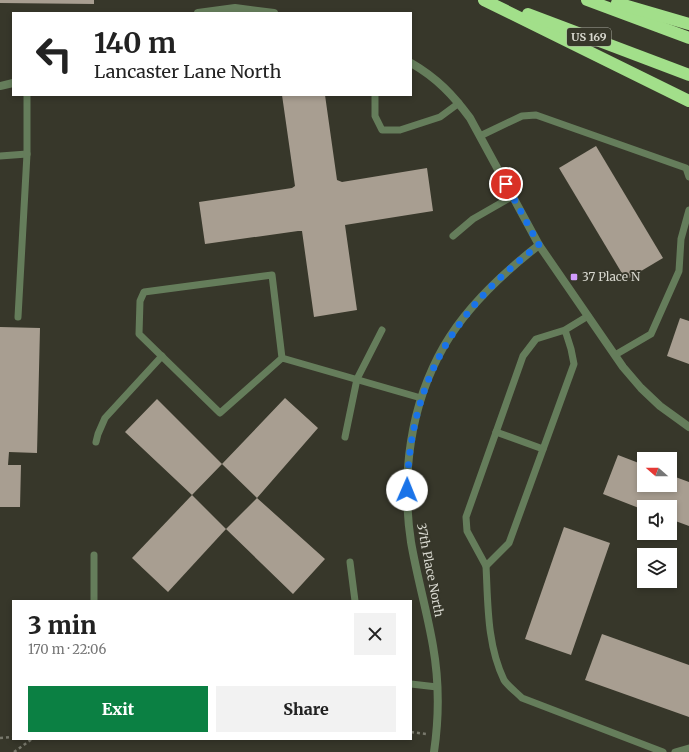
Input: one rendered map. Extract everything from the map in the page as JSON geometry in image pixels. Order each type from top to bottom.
[{"type":"highway","points":[[484,0],[689,101]]},
{"type":"highway","name":"US 169","points":[[490,0],[689,75]]},
{"type":"highway","points":[[587,0],[689,38]]},
{"type":"highway","points":[[605,0],[689,24]]},
{"type":"street","points":[[205,12],[235,8],[266,12]]},
{"type":"street","points":[[412,64],[444,86],[459,102],[470,118],[539,245],[615,355],[641,388],[660,406],[689,427]]},
{"type":"street","points":[[0,86],[12,83]]},
{"type":"street","name":"37th Place North","points":[[434,752],[437,735],[437,687],[433,647],[411,543],[407,503],[408,464],[414,424],[421,398],[444,346],[467,313],[493,284],[539,245]]},
{"type":"lane","points":[[18,317],[27,154],[27,96]]},
{"type":"lane","points":[[375,96],[375,116],[382,130],[400,130],[440,117],[459,102]]},
{"type":"lane","points":[[480,136],[522,116],[536,115],[686,168],[689,177]]},
{"type":"lane","points":[[0,156],[27,154]]},
{"type":"lane","points":[[453,236],[485,211],[513,196]]},
{"type":"lane","points":[[615,355],[651,334],[679,271],[681,239],[689,210]]},
{"type":"lane","points":[[272,275],[282,358],[220,413],[140,334],[140,301],[144,292],[272,275]]},
{"type":"lane","points":[[588,316],[565,330],[536,339],[523,356],[466,517],[467,531],[486,566],[488,615],[494,650],[505,681],[522,698],[663,752]]},
{"type":"lane","points":[[345,437],[357,379],[382,330]]},
{"type":"lane","points":[[486,566],[509,543],[574,364],[565,330]]},
{"type":"lane","points":[[96,442],[105,418],[162,356]]},
{"type":"lane","points":[[282,358],[421,398]]},
{"type":"lane","points":[[496,432],[543,449]]},
{"type":"lane","points":[[94,555],[94,600]]},
{"type":"lane","points":[[350,562],[355,600]]},
{"type":"lane","points":[[412,684],[437,687]]},
{"type":"lane","points":[[675,752],[689,748]]},
{"type":"path","points":[[0,738],[12,737]]},
{"type":"path","points":[[14,752],[31,740]]},
{"type":"building","points":[[0,0],[94,0],[94,4],[0,3]]},
{"type":"building","points":[[282,96],[325,96],[337,180],[342,182],[427,168],[433,211],[345,225],[357,310],[314,317],[302,231],[205,244],[199,202],[292,188],[295,186]]},
{"type":"building","points":[[596,146],[663,258],[626,280],[559,168]]},
{"type":"building","points":[[680,318],[689,321],[689,364],[667,356]]},
{"type":"building","points":[[0,327],[40,328],[37,453],[9,452],[8,465],[21,465],[20,507],[0,507]]},
{"type":"building","points":[[285,398],[318,428],[257,498],[222,464]]},
{"type":"building","points":[[157,399],[222,464],[192,495],[125,432]]},
{"type":"building","points":[[618,455],[637,462],[637,492],[677,492],[677,478],[689,482],[689,526],[677,522],[677,500],[637,500],[637,507],[603,494]]},
{"type":"building","points":[[192,495],[226,529],[168,592],[132,558]]},
{"type":"building","points":[[257,498],[325,559],[293,594],[226,529]]},
{"type":"building","points":[[564,527],[610,543],[571,655],[525,639]]},
{"type":"building","points":[[602,634],[689,665],[689,717],[585,680]]},
{"type":"place","name":"37 Place N","points":[[574,277]]},
{"type":"route","points":[[407,490],[408,464],[414,424],[421,398],[444,346],[467,313],[493,284],[539,245],[506,184]]}]
